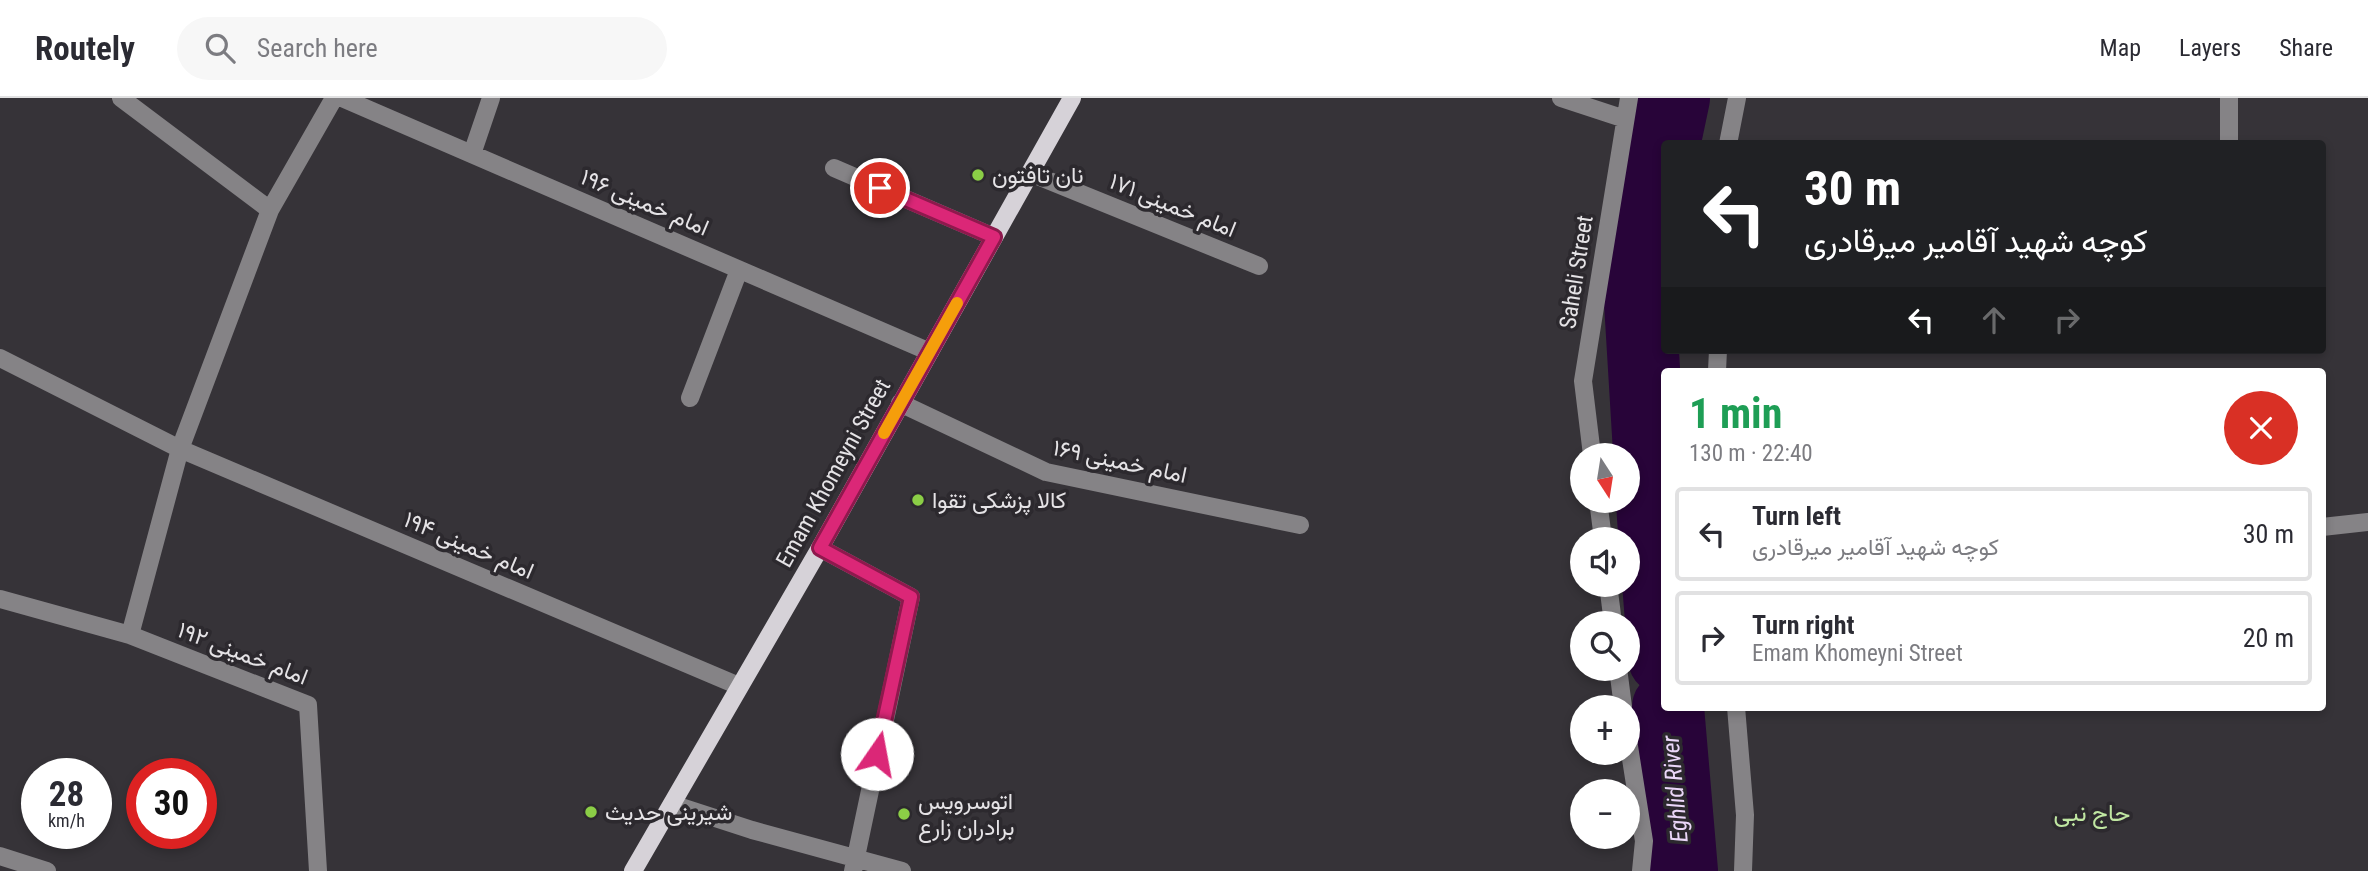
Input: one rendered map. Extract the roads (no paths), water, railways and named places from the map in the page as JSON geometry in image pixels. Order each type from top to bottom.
[{"type":"main road","name":"Emam Khomeyni Street","points":[[633,871],[820,548],[1072,98]]},
{"type":"street","points":[[121,98],[270,210]]},
{"type":"street","points":[[130,635],[180,449],[270,210],[334,98]]},
{"type":"street","name":"امام خمینی ۱۹۶","points":[[342,98],[930,352]]},
{"type":"street","points":[[471,154],[491,98]]},
{"type":"street","points":[[1561,98],[1625,119]]},
{"type":"street","name":"Saheli Street","points":[[1591,443],[1583,381],[1629,98]]},
{"type":"street","points":[[1729,140],[1737,98]]},
{"type":"street","points":[[2229,98],[2229,140]]},
{"type":"street","points":[[834,168],[994,237]]},
{"type":"street","name":"امام خمینی ۱۷۱","points":[[1030,173],[1259,266]]},
{"type":"street","points":[[690,398],[740,270]]},
{"type":"street","name":"امام خمینی ۱۹۴","points":[[0,358],[180,449],[739,686]]},
{"type":"street","name":"امام خمینی ۱۶۹","points":[[900,403],[1046,472],[1300,525]]},
{"type":"street","points":[[2326,527],[2368,522]]},
{"type":"street","points":[[820,548],[911,597],[853,865]]},
{"type":"street","name":"امام خمینی ۱۹۲","points":[[0,599],[130,635],[309,705],[318,871]]},
{"type":"street","points":[[1736,711],[1745,815],[1743,871]]},
{"type":"street","points":[[1632,765],[1644,841],[1641,871]]},
{"type":"street","points":[[671,804],[853,865],[902,871]]},
{"type":"street","points":[[0,856],[47,871]]},
{"type":"waterway","name":"Eghlid River","points":[[1665,140],[1674,98]]},
{"type":"waterway","name":"Eghlid River","points":[[1661,160],[1638,269],[1661,621]]},
{"type":"waterway","name":"Eghlid River","points":[[1668,711],[1682,871]]},
{"type":"place","name":"نان تافتون","points":[[978,175]]},
{"type":"place","name":"کالا پزشکی تقوا","points":[[918,500]]},
{"type":"place","name":"شیرینی حدیث","points":[[591,812]]},
{"type":"place","name":"اتوسرویس برادران زارع","points":[[904,814]]},
{"type":"district","name":"حاج نبی","points":[[2092,813]]}]
